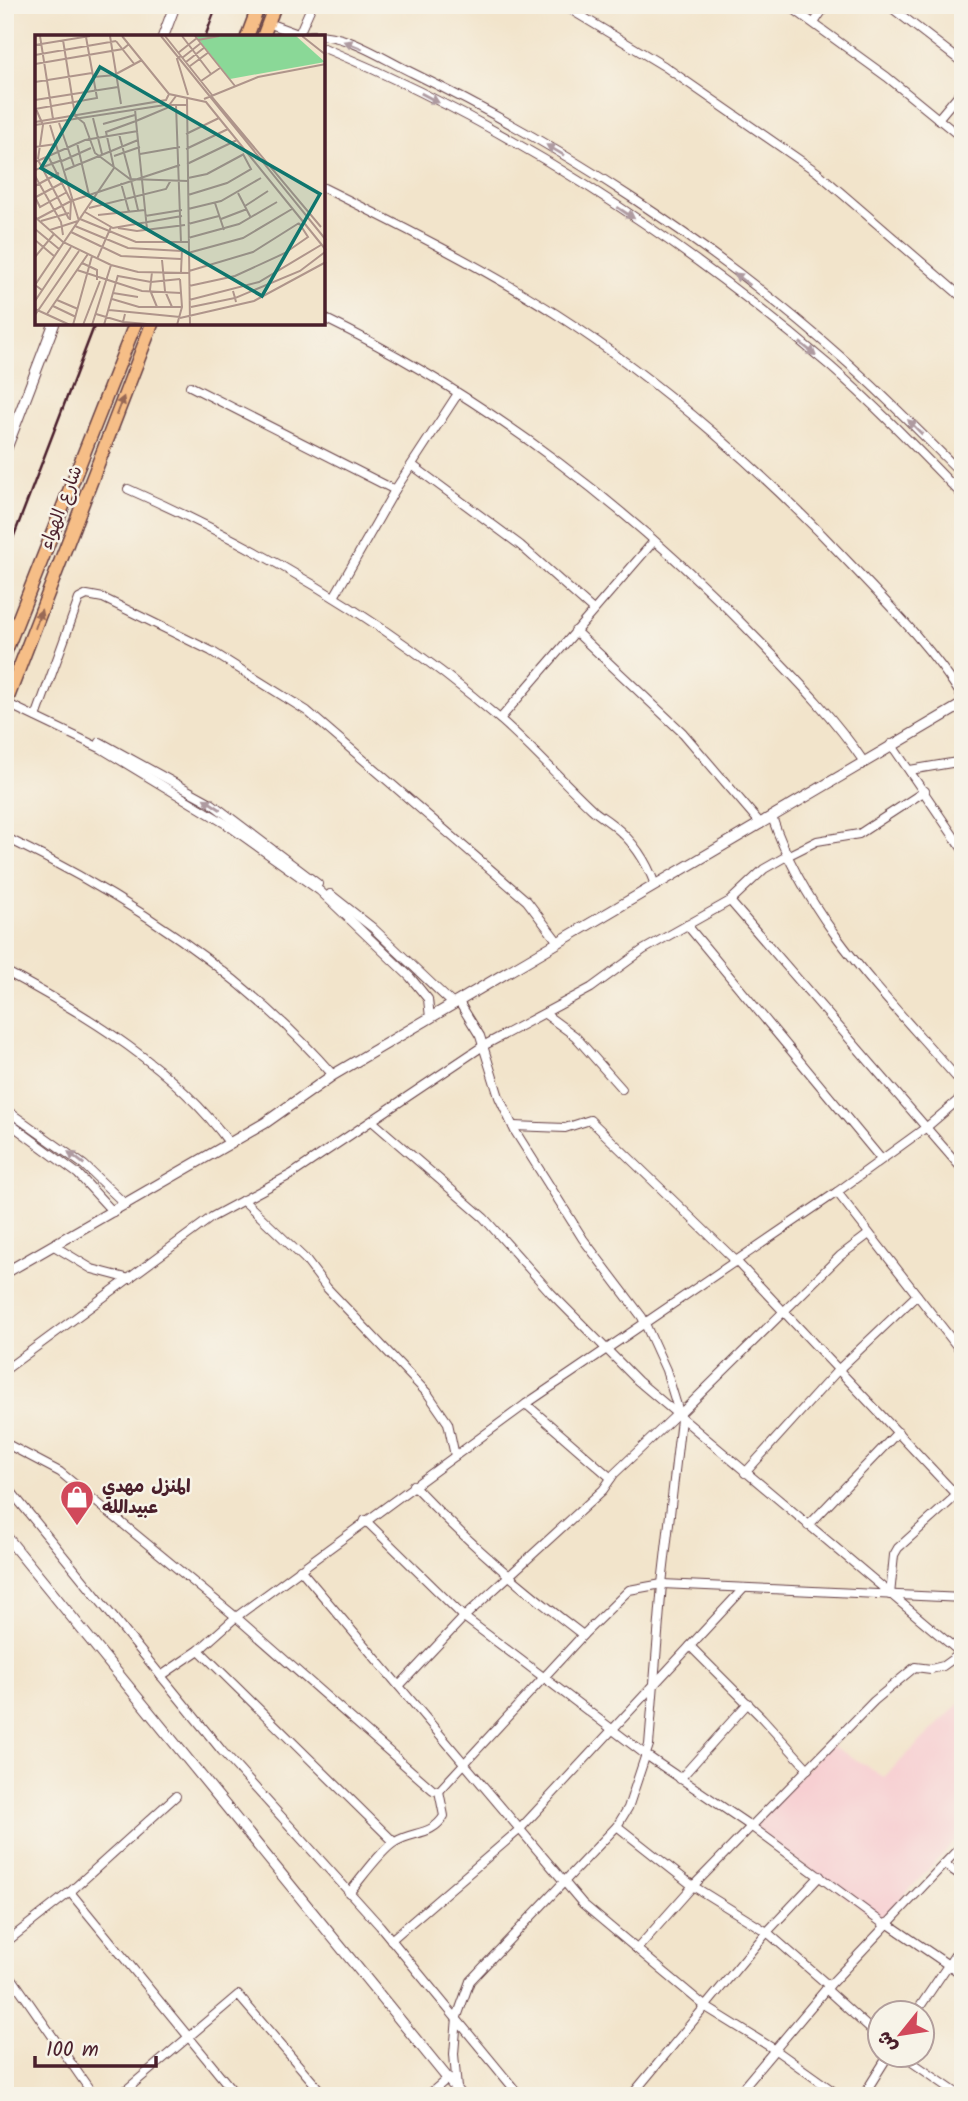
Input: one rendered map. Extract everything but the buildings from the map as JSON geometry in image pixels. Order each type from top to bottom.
[{"type":"main road","points":[[248,35],[259,5]]},
{"type":"main road","points":[[264,35],[275,5]]},
{"type":"main road","name":"شارع الهواء","points":[[5,653],[134,326]]},
{"type":"main road","name":"شارع الهواء","points":[[6,704],[151,326]]},
{"type":"street","points":[[164,35],[175,5]]},
{"type":"street","points":[[303,35],[312,5]]},
{"type":"street","points":[[788,5],[963,139]]},
{"type":"street","points":[[814,23],[826,5]]},
{"type":"street","points":[[888,5],[963,63]]},
{"type":"street","points":[[568,6],[710,97],[817,172],[963,298]]},
{"type":"street","points":[[268,23],[300,35]]},
{"type":"street","points":[[326,35],[359,47],[475,105],[601,178],[693,241],[840,356],[963,475]]},
{"type":"street","points":[[326,49],[365,64],[526,150],[685,253],[830,367],[898,429],[963,496]]},
{"type":"street","points":[[938,119],[963,89]]},
{"type":"street","points":[[326,189],[412,232],[557,315],[704,427],[835,547],[906,625],[963,698]]},
{"type":"street","points":[[326,319],[457,395],[555,459],[654,541],[732,613],[843,731],[864,762]]},
{"type":"street","points":[[5,453],[53,326]]},
{"type":"street","points":[[190,386],[396,490]]},
{"type":"street","points":[[334,597],[396,490],[457,395]]},
{"type":"street","points":[[412,465],[520,545],[593,610]]},
{"type":"street","points":[[128,489],[233,538],[334,597],[457,684],[500,719],[593,811],[615,826],[647,864],[655,885]]},
{"type":"street","points":[[500,719],[654,541]]},
{"type":"street","points":[[37,717],[79,598],[87,595],[103,598],[211,651],[307,711],[527,901],[558,942]]},
{"type":"street","points":[[575,631],[683,733],[761,824]]},
{"type":"street","points":[[6,704],[102,749],[215,817],[320,891],[410,977],[428,999],[430,1018]]},
{"type":"street","points":[[5,1273],[230,1144],[333,1075],[963,704]]},
{"type":"street","points":[[37,717],[54,719],[123,753],[211,803],[263,840],[373,929],[456,1003],[483,1046],[499,1097],[513,1126],[583,1239],[644,1321],[666,1370],[679,1416],[646,1755],[628,1808],[617,1826],[470,1981],[457,2017],[454,2054],[460,2093]]},
{"type":"street","points":[[891,744],[963,850]]},
{"type":"street","points":[[910,770],[963,761]]},
{"type":"street","points":[[5,1370],[130,1279],[169,1247],[243,1200],[292,1174],[483,1046],[545,1014],[730,901],[764,869],[817,841],[859,834],[925,791]]},
{"type":"street","points":[[772,817],[785,857],[814,907],[852,960],[963,1085]]},
{"type":"street","points":[[5,837],[90,882],[160,926],[246,991],[310,1049],[333,1075]]},
{"type":"street","points":[[730,901],[928,1126],[963,1170]]},
{"type":"street","points":[[687,925],[881,1159]]},
{"type":"street","points":[[5,971],[91,1021],[140,1056],[202,1109],[230,1144]]},
{"type":"street","points":[[545,1014],[575,1036],[622,1089]]},
{"type":"street","points":[[161,1676],[199,1650],[236,1617],[413,1485],[606,1351],[644,1321],[692,1293],[837,1192],[928,1126],[963,1096]]},
{"type":"street","points":[[5,1109],[84,1165],[126,1205]]},
{"type":"street","points":[[5,1120],[78,1174],[113,1212]]},
{"type":"street","points":[[513,1126],[565,1128],[590,1120],[736,1261],[960,1498],[898,1548],[894,1555],[890,1595]]},
{"type":"street","points":[[372,1121],[484,1218],[606,1351],[745,1473],[962,1654],[943,1666],[931,1669],[915,1667],[874,1701],[693,1886],[637,1949]]},
{"type":"street","points":[[837,1192],[963,1354]]},
{"type":"street","points":[[243,1200],[305,1259],[327,1288],[428,1394],[448,1423],[455,1456]]},
{"type":"street","points":[[398,1686],[464,1617],[603,1490],[611,1478],[679,1416],[840,1256],[869,1234]]},
{"type":"street","points":[[54,1246],[92,1269],[130,1279]]},
{"type":"street","points":[[745,1473],[838,1370],[917,1295]]},
{"type":"street","points":[[526,1404],[611,1478]]},
{"type":"street","points":[[808,1525],[898,1432]]},
{"type":"street","points":[[5,1443],[60,1472],[236,1617],[396,1760],[433,1790],[439,1791]]},
{"type":"street","points":[[5,1484],[222,1751],[391,1940],[520,2096]]},
{"type":"street","points":[[413,1485],[459,1534],[509,1578],[583,1635]]},
{"type":"street","points":[[365,1520],[464,1617],[646,1755],[963,1975]]},
{"type":"street","points":[[5,1535],[460,2093]]},
{"type":"street","points":[[300,1569],[563,1882],[591,1911],[706,2007],[777,2051],[840,2096]]},
{"type":"street","points":[[439,1791],[467,1765],[583,1635],[629,1590],[662,1584],[963,1598]]},
{"type":"street","points":[[391,1940],[519,1830],[744,1588]]},
{"type":"street","points":[[690,1646],[748,1703],[808,1769]]},
{"type":"street","points":[[199,1650],[394,1842]]},
{"type":"street","points":[[680,1779],[748,1703]]},
{"type":"street","points":[[349,1893],[394,1842],[420,1834],[439,1823],[444,1816],[439,1791]]},
{"type":"street","points":[[5,1943],[70,1892],[176,1796]]},
{"type":"street","points":[[617,1826],[693,1886],[766,1932],[866,2025]]},
{"type":"street","points":[[736,2096],[777,2051],[827,1987],[963,1844]]},
{"type":"street","points":[[944,1864],[963,1877]]},
{"type":"street","points":[[631,2096],[766,1932],[820,1876]]},
{"type":"street","points":[[70,1892],[237,2096]]},
{"type":"street","points":[[924,2000],[963,1943]]},
{"type":"street","points":[[5,1968],[94,2096]]},
{"type":"street","points":[[119,2096],[238,1995],[325,2096]]},
{"type":"street","points":[[863,2096],[879,2070]]},
{"type":"street","points":[[925,2070],[960,2093]]},
{"type":"street","points":[[427,2096],[448,2078]]},
{"type":"shaded area","points":[[963,1700],[963,1833],[879,1922],[752,1827],[830,1744],[884,1777]]},
{"type":"railway","points":[[206,35],[217,5]]},
{"type":"railway","points":[[5,559],[94,326]]},
{"type":"place","name":"المنزل مهدي عبيدالله","points":[[77,1527]]}]
